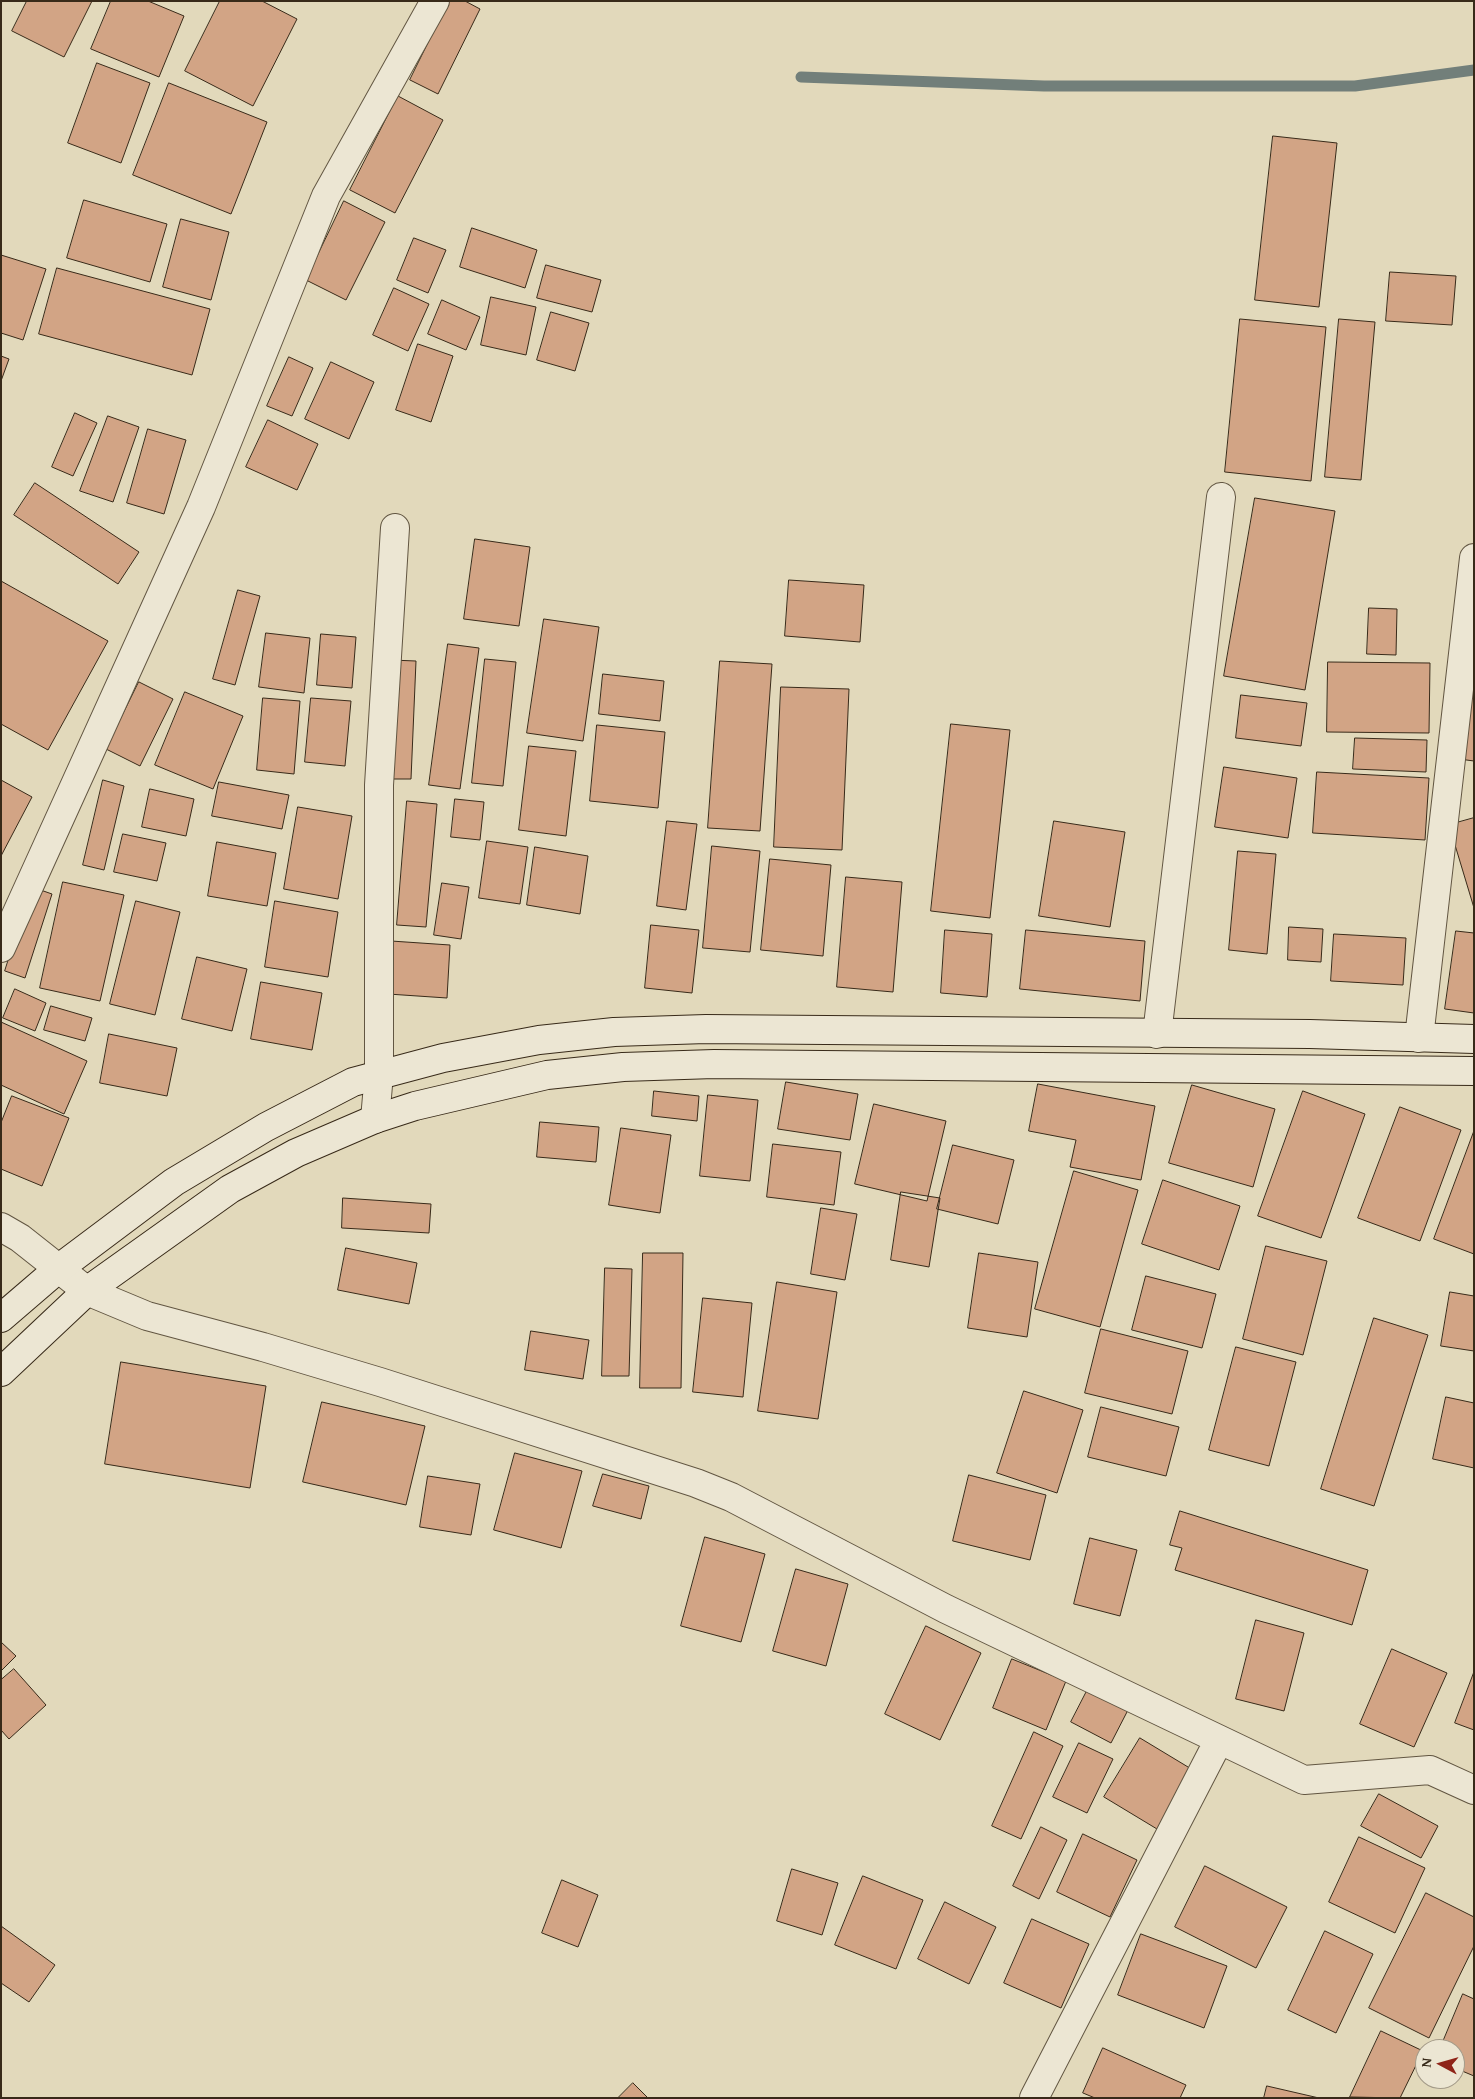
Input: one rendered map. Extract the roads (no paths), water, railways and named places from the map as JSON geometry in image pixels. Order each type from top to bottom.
[{"type":"street","points":[[1,948],[201,507],[326,196],[435,1]]},
{"type":"street","points":[[1156,1034],[1221,497]]},
{"type":"street","points":[[375,1119],[379,1074],[379,785],[395,528]]},
{"type":"street","points":[[1419,1038],[1474,558]]},
{"type":"street","points":[[1,1318],[58,1269],[174,1182],[266,1127],[353,1082],[443,1058],[539,1040],[614,1032],[706,1029],[1310,1034],[1474,1039]]},
{"type":"street","points":[[1,1372],[87,1291],[230,1190],[296,1153],[375,1119],[415,1106],[547,1075],[623,1067],[714,1064],[1474,1071]]},
{"type":"street","points":[[1,1227],[20,1238],[87,1291],[147,1316],[262,1347],[380,1382],[696,1483],[731,1497],[946,1609],[1304,1780],[1430,1770],[1474,1790]]},
{"type":"street","points":[[1034,2098],[1219,1740]]},
{"type":"waterway","points":[[801,77],[1044,86],[1355,86],[1474,70]]}]
